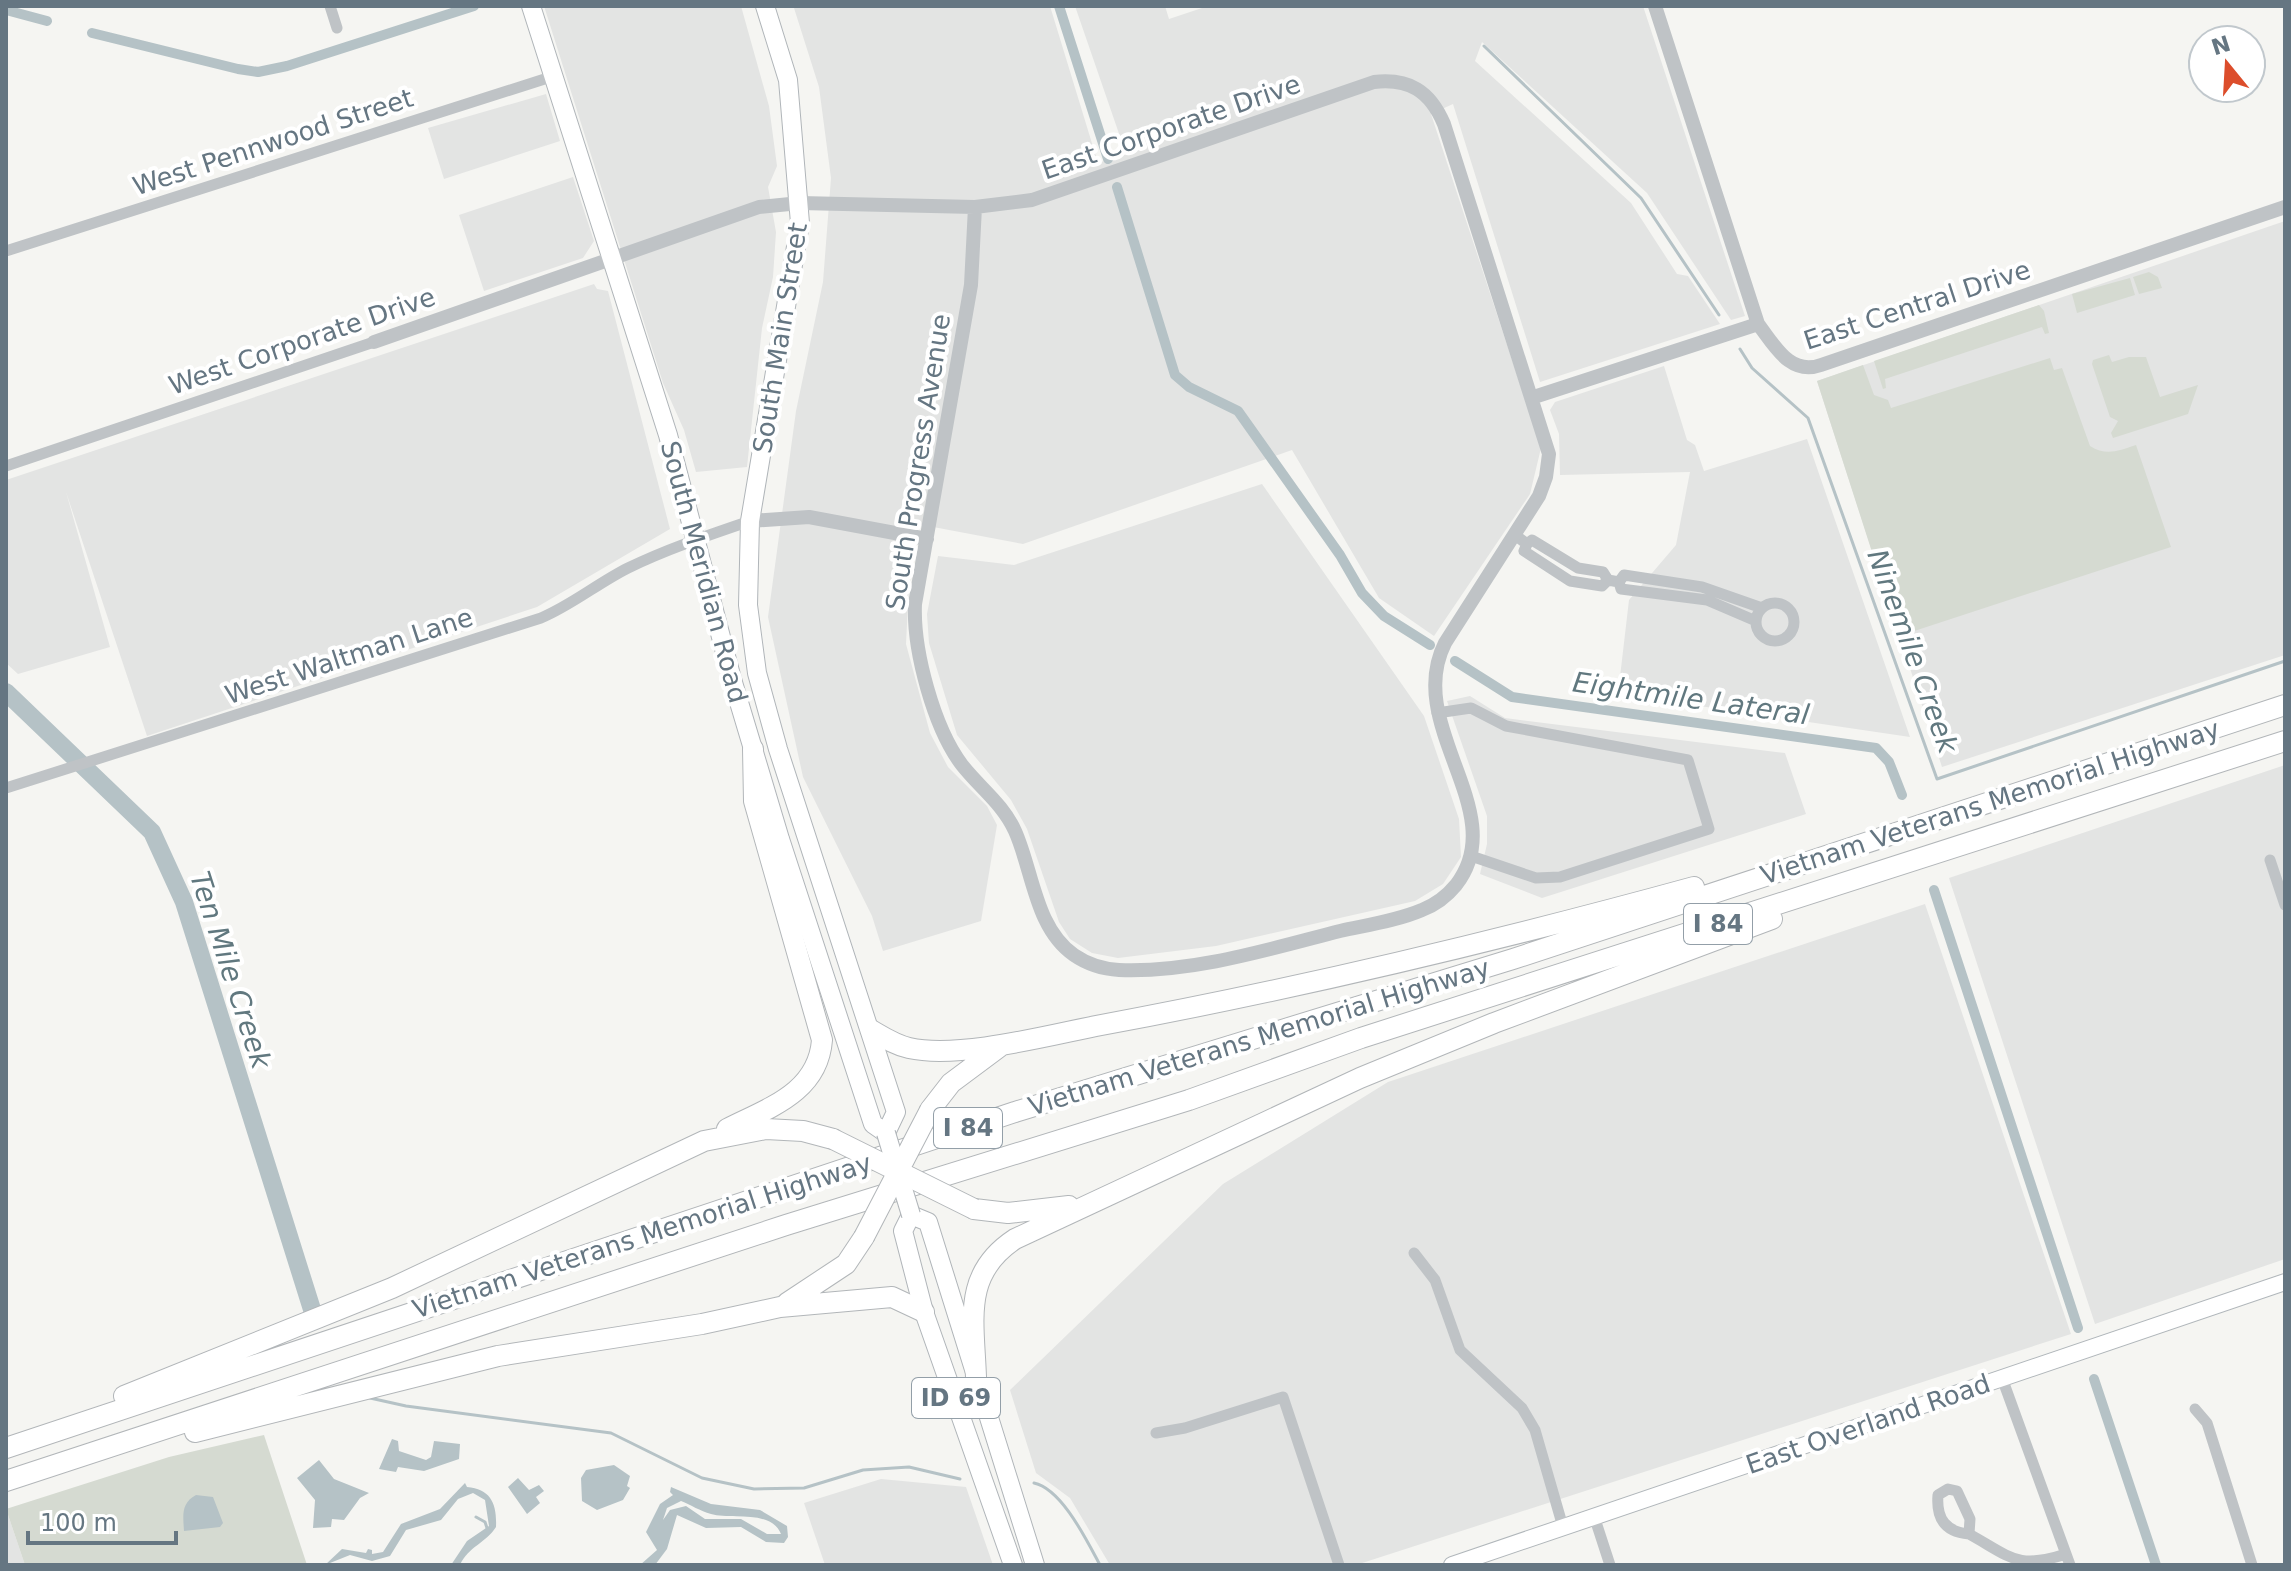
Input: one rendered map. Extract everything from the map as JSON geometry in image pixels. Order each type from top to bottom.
[{"type":"highway","name":"Vietnam Veterans Memorial Highway","points":[[6,1448],[1015,1112],[1513,959],[2285,705]]},
{"type":"highway","name":"Vietnam Veterans Memorial Highway","points":[[6,1482],[786,1225],[1189,1100],[1361,1038],[2285,741]]},
{"type":"highway","points":[[38,1438],[79,1414],[392,1288],[704,1141],[791,1096],[811,1077],[821,1057],[820,1022],[754,801],[753,749]]},
{"type":"highway","points":[[871,1030],[910,1048],[1005,1043],[1214,1004],[1531,931],[1902,829]]},
{"type":"highway","points":[[976,1377],[975,1288],[994,1252],[1015,1239],[1360,1078],[1494,1023],[1739,932],[1913,862]]},
{"type":"highway","points":[[780,1307],[846,1264],[864,1237],[930,1110],[951,1083],[1005,1043]]},
{"type":"highway","points":[[704,1141],[766,1129],[803,1131],[864,1152],[898,1174],[974,1209],[1008,1213],[1050,1210],[1113,1194]]},
{"type":"highway","points":[[6,1482],[395,1379],[498,1356],[663,1331],[780,1307],[892,1297],[924,1312]]},
{"type":"main road","name":"South Meridian Road","points":[[531,6],[668,435],[753,749],[873,1124],[886,1133],[911,1215],[903,1231],[924,1312],[1013,1565]]},
{"type":"main road","name":"South Main Street","points":[[757,673],[748,605],[750,521],[793,277],[800,203],[788,80],[765,6]]},
{"type":"main road","points":[[695,540],[719,584],[757,725],[778,749]]},
{"type":"main road","name":"South Meridian Road","points":[[757,673],[778,749],[846,950],[896,1112],[886,1133]]},
{"type":"main road","name":"South Meridian Road","points":[[911,1215],[928,1222],[1035,1565]]},
{"type":"main road","name":"East Overland Road","points":[[1452,1565],[1478,1561],[1594,1516],[2285,1282]]},
{"type":"street","points":[[330,6],[337,28]]},
{"type":"street","name":"East Central Drive","points":[[1655,6],[1758,324],[1786,360],[1799,367],[1814,368],[2285,207]]},
{"type":"street","name":"West Pennwood Street","points":[[6,251],[554,76]]},
{"type":"street","name":"East Corporate Drive","points":[[611,259],[759,207],[800,203],[975,207],[1032,200],[1374,82],[1393,80],[1408,84],[1430,97],[1444,124],[1534,397],[1549,454],[1546,477],[1521,540],[1440,654],[1433,680],[1437,713],[1471,814],[1471,856]]},
{"type":"street","name":"South Progress Avenue","points":[[975,207],[971,285],[914,621],[940,722],[956,756],[1009,819],[1049,926],[1074,955],[1111,969],[1179,965],[1279,947],[1414,913],[1446,896],[1461,877],[1471,856]]},
{"type":"street","name":"West Corporate Drive","points":[[6,466],[611,259]]},
{"type":"street","points":[[1534,397],[1758,324]]},
{"type":"street","points":[[750,521],[809,517],[927,539]]},
{"type":"street","name":"West Waltman Lane","points":[[6,788],[541,618],[559,611],[626,569],[750,521]]},
{"type":"street","points":[[1521,540],[1532,540],[1578,568],[1603,572],[1621,589],[1717,603],[1756,621],[1762,636],[1772,641],[1785,639],[1793,629],[1794,617],[1787,606],[1774,603],[1762,608],[1702,587],[1624,575],[1614,581]]},
{"type":"street","points":[[1756,621],[1762,608]]},
{"type":"street","points":[[1437,713],[1471,708],[1506,726],[1688,760],[1709,829],[1560,877],[1536,878],[1471,856]]},
{"type":"street","points":[[2270,860],[2285,905]]},
{"type":"street","points":[[1414,1253],[1435,1280],[1460,1350],[1522,1408],[1535,1430],[1563,1527]]},
{"type":"street","points":[[1969,1534],[2029,1564],[2068,1560],[2002,1378]]},
{"type":"street","points":[[1156,1433],[1185,1428],[1283,1397],[1339,1565]]},
{"type":"street","points":[[2195,1409],[2207,1423],[2252,1565]]},
{"type":"street","points":[[1594,1516],[1610,1565]]},
{"type":"shaded area","points":[[544,6],[741,6],[769,106],[777,166],[768,187],[776,232],[773,277],[762,328],[747,467],[696,472],[684,430],[663,383]]},
{"type":"shaded area","points":[[1050,6],[1098,163],[1126,154],[1075,6],[1165,6],[1169,19],[1208,6],[1643,6],[1745,316],[1731,320],[1647,193],[1482,42],[1475,61],[1631,203],[1677,274],[1688,276],[1720,324],[1540,382],[1453,104],[1431,114],[1541,448],[1530,494],[1434,636],[1379,598],[1292,450],[1023,544],[912,523],[906,644],[930,733],[948,767],[987,806],[997,825],[981,921],[883,951],[872,916],[803,777],[768,617],[796,411],[823,282],[831,178],[819,87],[794,8]]},
{"type":"shaded area","points":[[546,94],[560,141],[444,179],[428,128]]},
{"type":"shaded area","points":[[573,177],[594,241],[583,258],[484,291],[459,215]]},
{"type":"shaded area","points":[[2285,221],[2285,655],[1942,767],[1817,381]]},
{"type":"shaded area","points":[[2149,272],[2158,277],[2162,288],[2139,294],[2133,277]]},
{"type":"shaded area","points":[[2130,278],[2135,295],[2077,313],[2072,294]]},
{"type":"shaded area","points":[[594,284],[597,289],[608,291],[670,529],[537,607],[147,736],[66,492],[110,647],[18,674],[6,663],[6,480]]},
{"type":"shaded area","points":[[2039,305],[2044,311],[2049,333],[2045,334],[2042,327],[1885,379],[1886,388],[1883,389],[1874,361]]},
{"type":"shaded area","points":[[2109,355],[2112,362],[2129,357],[2146,357],[2160,397],[2198,385],[2188,414],[2113,438],[2111,433],[2118,421],[2110,417],[2092,364],[2093,360]]},
{"type":"shaded area","points":[[2050,358],[2054,370],[2062,368],[2090,446],[2107,452],[2136,445],[2171,547],[1899,636],[1817,381],[1863,365],[1874,395],[1888,400],[1891,408]]},
{"type":"shaded area","points":[[1664,366],[1687,440],[1695,445],[1704,471],[1807,439],[1910,737],[1618,694],[1629,600],[1676,545],[1690,472],[1560,475],[1559,434],[1550,410],[1555,402]]},
{"type":"shaded area","points":[[1262,484],[1424,716],[1459,819],[1461,857],[1443,884],[1415,901],[1216,946],[1118,958],[1092,953],[1070,939],[1059,922],[1027,829],[1011,800],[957,735],[929,643],[927,614],[938,556],[1014,565]]},
{"type":"shaded area","points":[[1470,696],[1505,718],[1785,753],[1806,814],[1542,898],[1480,874],[1487,844],[1487,816],[1447,701]]},
{"type":"shaded area","points":[[2285,765],[2285,1259],[2095,1324],[1949,878]]},
{"type":"shaded area","points":[[1925,904],[2071,1334],[1356,1565],[1110,1565],[1070,1498],[1036,1473],[1010,1390],[1223,1184],[1388,1082]]},
{"type":"shaded area","points":[[264,1435],[307,1565],[25,1565],[6,1509],[169,1457]]},
{"type":"shaded area","points":[[392,1439],[398,1441],[399,1451],[426,1460],[431,1457],[434,1441],[460,1444],[459,1459],[424,1471],[398,1467],[396,1472],[379,1469]]},
{"type":"shaded area","points":[[319,1460],[334,1479],[369,1493],[360,1498],[344,1520],[332,1519],[331,1527],[313,1528],[315,1500],[297,1478]]},
{"type":"shaded area","points":[[614,1465],[630,1476],[627,1486],[630,1488],[623,1500],[597,1510],[582,1501],[581,1478],[586,1470]]},
{"type":"shaded area","points":[[518,1478],[529,1490],[539,1485],[544,1491],[536,1497],[540,1503],[527,1514],[508,1487]]},
{"type":"shaded area","points":[[881,1479],[966,1487],[993,1565],[825,1565],[804,1503]]},
{"type":"shaded area","points":[[465,1483],[491,1499],[496,1527],[468,1553],[460,1565],[451,1565],[467,1541],[489,1526],[485,1500],[473,1493],[458,1499],[441,1520],[406,1530],[390,1556],[372,1561],[350,1555],[325,1565],[342,1549],[366,1553],[368,1549],[372,1550],[372,1554],[383,1552],[401,1524],[440,1509]]},
{"type":"shaded area","points":[[671,1487],[711,1504],[760,1510],[787,1526],[788,1537],[784,1543],[766,1542],[741,1527],[706,1528],[677,1515],[667,1549],[655,1565],[640,1565],[657,1550],[646,1532],[660,1504],[673,1495]],"holes":[[[681,1501],[719,1516],[760,1518],[776,1526],[781,1534],[767,1534],[741,1519],[705,1519],[686,1506],[670,1510],[663,1520],[667,1508]]]},
{"type":"shaded area","points":[[196,1495],[213,1497],[223,1523],[220,1527],[184,1531],[185,1506]]},
{"type":"shaded area","points":[[6,1509],[25,1565],[6,1565]]},
{"type":"waterway","name":"Eightmile Lateral","points":[[92,33],[258,72],[287,66],[474,6]]},
{"type":"waterway","name":"Eightmile Lateral","points":[[1059,6],[1108,159]]},
{"type":"waterway","name":"Eightmile Lateral","points":[[6,10],[47,21]]},
{"type":"waterway","name":"Ninemile Creek","points":[[1484,46],[1641,198],[1719,315]]},
{"type":"waterway","name":"Eightmile Lateral","points":[[1117,187],[1175,375],[1189,387],[1238,411],[1340,555],[1362,593],[1384,616],[1430,645]]},
{"type":"waterway","name":"Ninemile Creek","points":[[1740,349],[1752,368],[1808,418],[1937,779],[2285,661]]},
{"type":"waterway","name":"Eightmile Lateral","points":[[1455,661],[1512,697],[1876,748],[1889,762],[1902,795]]},
{"type":"waterway","name":"Ten Mile Creek","points":[[6,692],[152,832],[184,902],[315,1319]]},
{"type":"waterway","name":"Eightmile Lateral","points":[[1934,890],[2078,1328]]},
{"type":"waterway","name":"Eightmile Lateral","points":[[2094,1379],[2156,1565]]},
{"type":"waterway","name":"Ten Mile Creek","points":[[370,1398],[406,1406],[611,1433],[702,1478],[754,1489],[804,1488],[863,1470],[909,1467],[960,1479]]},
{"type":"waterway","name":"Ten Mile Creek","points":[[1034,1483],[1044,1487],[1064,1505],[1100,1565]]},
{"type":"waterway","points":[[476,1517],[485,1522],[488,1531]]}]
